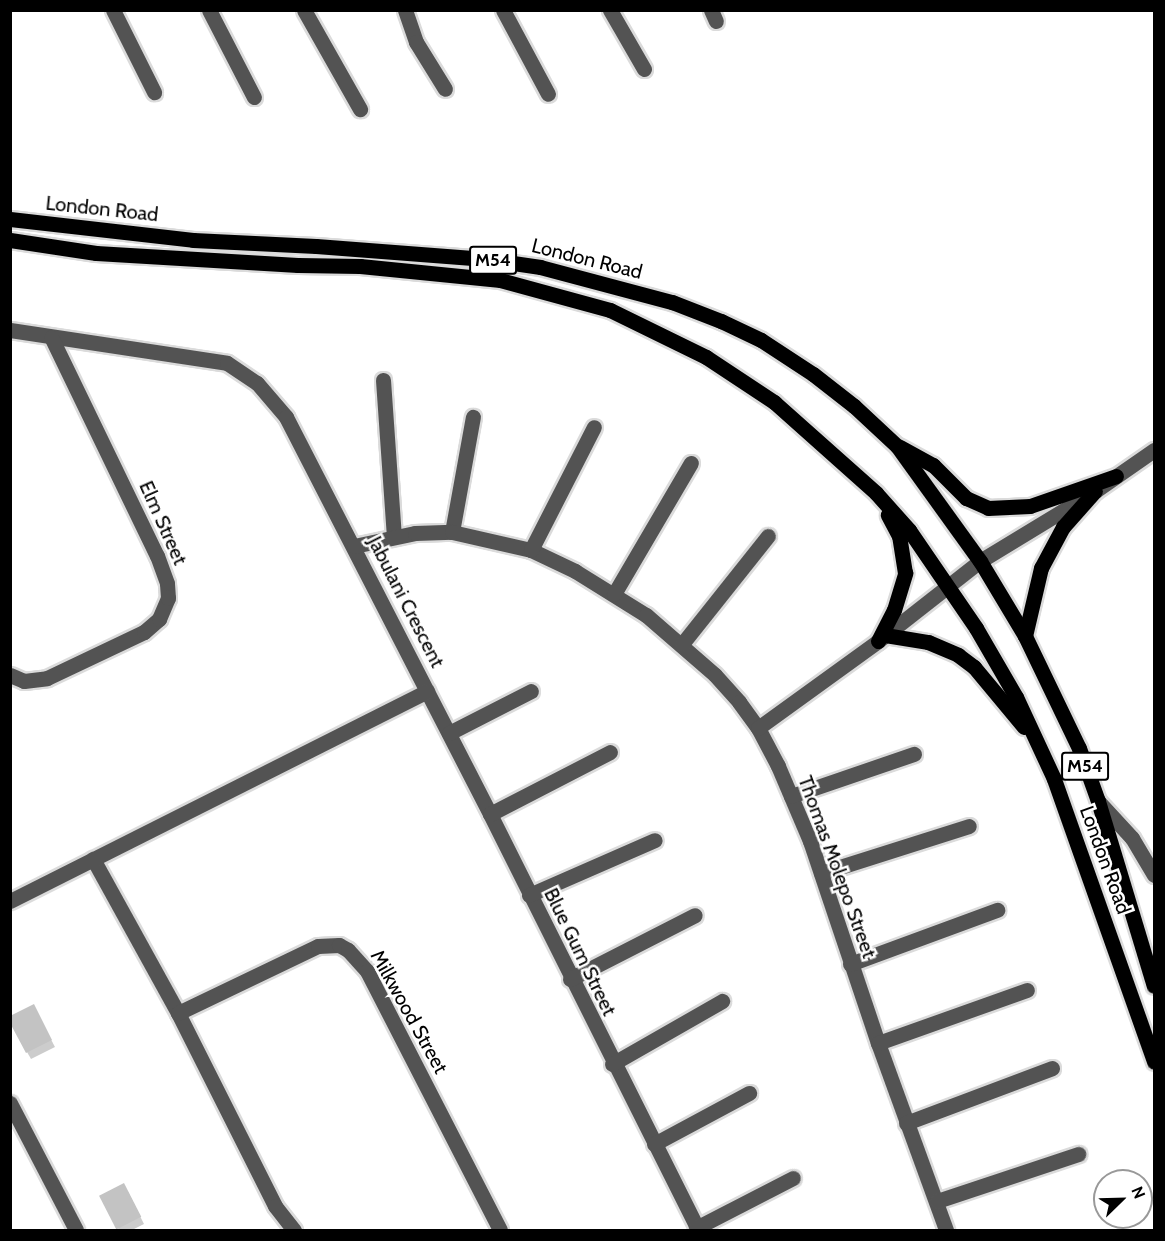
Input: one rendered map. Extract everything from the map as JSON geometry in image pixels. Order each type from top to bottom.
[{"type":"main road","name":"London Road","points":[[10,219],[193,240],[316,246],[486,259],[586,278],[672,302],[722,321],[761,340],[821,380],[897,446],[980,561],[1025,636],[1079,747],[1155,986]]},
{"type":"main road","name":"London Road","points":[[10,240],[96,253],[298,265],[360,266],[463,274],[534,288],[610,310],[706,357],[774,402],[876,493],[909,530],[948,585],[1016,697],[1054,779],[1155,1062]]},
{"type":"main road","points":[[897,446],[920,456],[966,498],[988,508],[1030,506],[1116,476]]},
{"type":"main road","points":[[1025,636],[1041,568],[1063,527],[1095,491]]},
{"type":"main road","points":[[876,493],[899,536],[905,573],[894,610],[882,638],[928,642],[958,655],[974,668],[1039,746]]},
{"type":"street","points":[[113,10],[154,93]]},
{"type":"street","points":[[209,10],[254,97]]},
{"type":"street","points":[[304,10],[360,109]]},
{"type":"street","points":[[405,10],[416,42],[445,89]]},
{"type":"street","points":[[502,10],[548,94]]},
{"type":"street","points":[[610,10],[644,69]]},
{"type":"street","name":"Jabulani Crescent","points":[[10,330],[227,363],[242,371],[270,397],[286,417],[427,691],[10,901]]},
{"type":"street","name":"Elm Street","points":[[14,677],[34,681],[47,678],[144,632],[159,619],[168,598],[167,583],[157,556],[51,336]]},
{"type":"street","points":[[383,380],[394,537]]},
{"type":"street","points":[[452,532],[473,417]]},
{"type":"street","points":[[531,550],[594,427]]},
{"type":"street","points":[[758,728],[882,638],[980,561],[1095,491],[1155,450]]},
{"type":"street","points":[[614,594],[691,463]]},
{"type":"street","name":"Thomas Molepo Street","points":[[354,546],[394,537],[452,532],[531,550],[614,594],[682,644],[715,675],[758,728],[791,796],[821,873],[850,964],[946,1230]]},
{"type":"street","points":[[682,644],[768,536]]},
{"type":"street","name":"Blue Gum Street","points":[[427,691],[612,1064],[697,1229]]},
{"type":"street","points":[[449,733],[531,691]]},
{"type":"street","points":[[490,814],[610,752]]},
{"type":"street","points":[[791,796],[914,754]]},
{"type":"street","points":[[1098,801],[1132,838],[1155,875]]},
{"type":"street","points":[[821,873],[969,826]]},
{"type":"street","points":[[529,895],[655,840]]},
{"type":"street","points":[[93,859],[178,1014],[275,1206],[294,1230]]},
{"type":"street","points":[[850,964],[997,910]]},
{"type":"street","points":[[570,979],[695,915]]},
{"type":"street","name":"Milkwood Street","points":[[178,1014],[318,946],[339,945],[348,950],[367,970],[500,1230]]},
{"type":"street","points":[[878,1043],[1027,990]]},
{"type":"street","points":[[612,1064],[722,1001]]},
{"type":"street","points":[[906,1123],[1052,1068]]},
{"type":"street","points":[[654,1144],[749,1092]]},
{"type":"street","points":[[10,1103],[76,1230]]},
{"type":"street","points":[[937,1201],[1078,1154]]},
{"type":"street","points":[[697,1229],[793,1178]]},
{"type":"building","points":[[34,1004],[52,1040],[26,1053],[10,1023],[10,1016]]},
{"type":"building","points":[[124,1183],[141,1217],[116,1230],[99,1196]]}]
